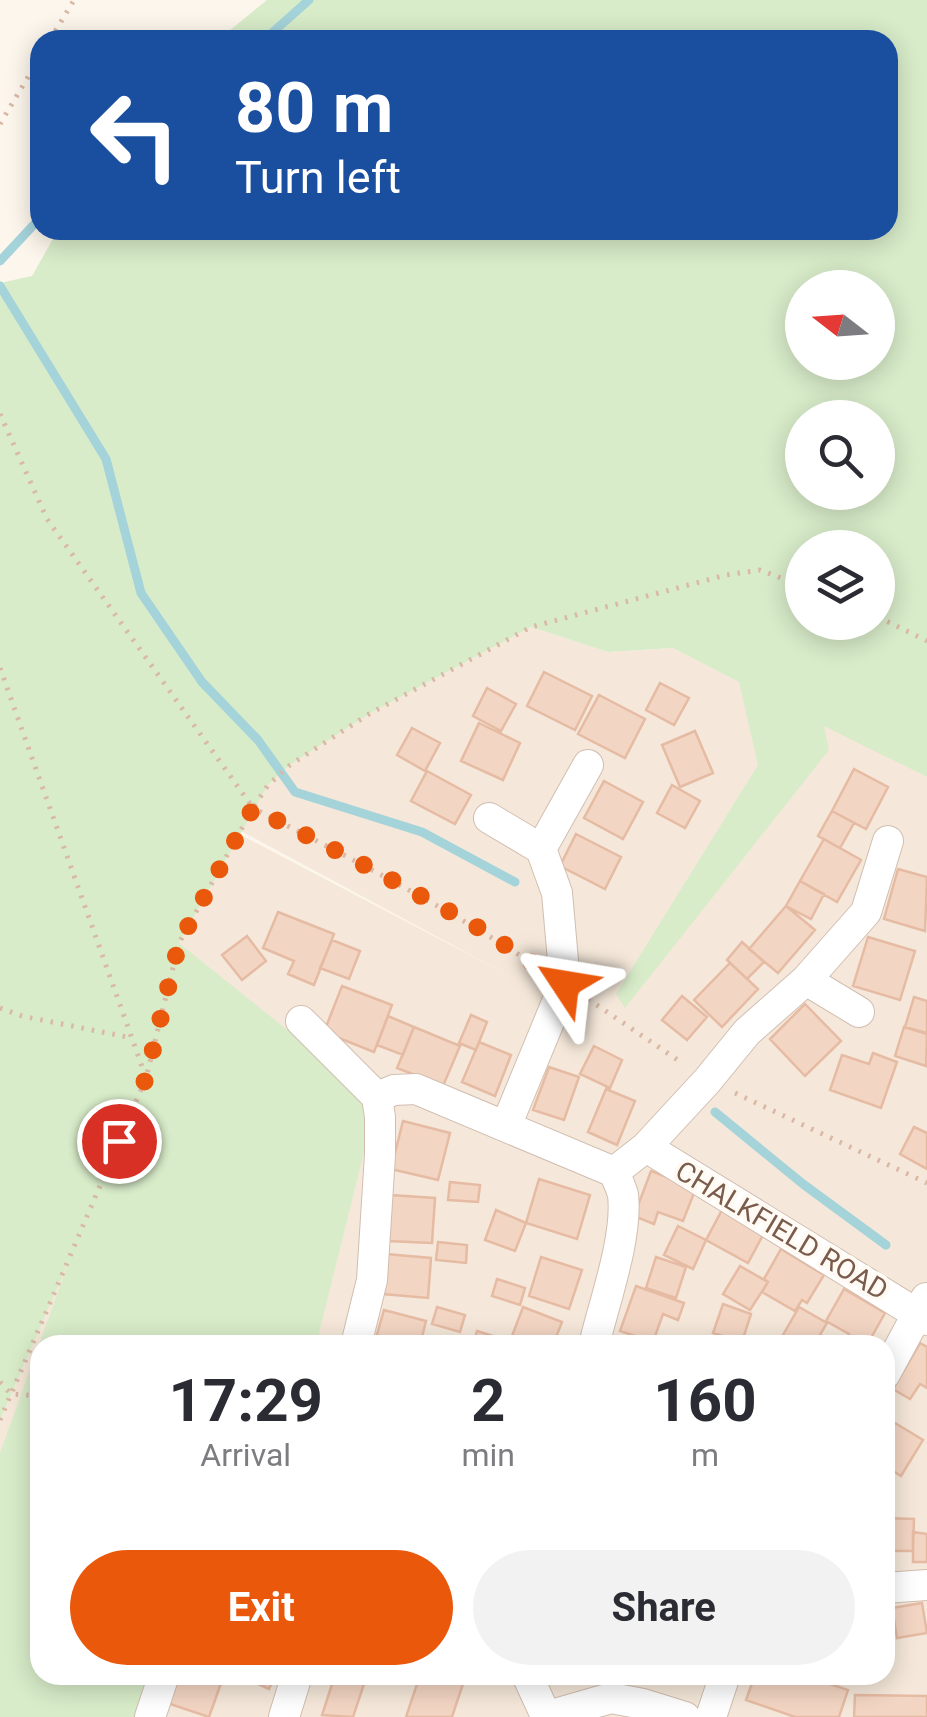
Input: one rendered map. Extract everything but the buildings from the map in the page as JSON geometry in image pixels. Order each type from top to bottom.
[{"type":"street","points":[[540,849],[588,765]]},
{"type":"street","points":[[489,818],[540,849],[557,893],[565,984],[506,1126]]},
{"type":"street","name":"CHALKFIELD ROAD","points":[[614,1172],[646,1147],[747,1032],[806,980],[866,912],[888,841]]},
{"type":"street","points":[[806,980],[860,1012]]},
{"type":"street","points":[[301,1020],[377,1097],[380,1155],[372,1280],[358,1335]]},
{"type":"street","points":[[377,1097],[416,1088],[614,1172],[622,1192],[622,1220],[596,1335]]},
{"type":"street","name":"CHALKFIELD ROAD","points":[[646,1147],[924,1310]]},
{"type":"street","points":[[895,1358],[924,1310]]},
{"type":"street","points":[[895,1588],[927,1586]]},
{"type":"street","points":[[150,1717],[161,1685]]},
{"type":"street","points":[[284,1717],[294,1685]]},
{"type":"street","points":[[532,1685],[546,1716],[611,1698],[641,1710],[685,1717]]},
{"type":"street","points":[[712,1717],[722,1685]]},
{"type":"path","points":[[56,30],[74,0]]},
{"type":"path","points":[[0,124],[30,74]]},
{"type":"path","points":[[0,414],[47,519],[253,808],[474,925],[707,1080],[927,1182]]},
{"type":"path","points":[[36,1335],[146,1078],[179,943],[268,785],[290,765],[369,714],[531,627],[726,575],[760,570],[785,580]]},
{"type":"path","points":[[895,626],[927,641]]},
{"type":"path","points":[[0,668],[146,1078]]},
{"type":"path","points":[[0,1008],[132,1038]]},
{"type":"path","points":[[0,1420],[30,1350]]},
{"type":"path","points":[[0,1382],[11,1394],[30,1395]]},
{"type":"shaded area","points":[[531,627],[608,652],[673,648],[927,777],[927,1717],[0,1717],[0,1420],[30,1350],[30,1685],[895,1685],[895,1335],[36,1335],[79,1235],[179,943],[239,834],[508,975],[241,831],[268,785],[290,765],[369,714]]},
{"type":"green space","points":[[267,0],[927,0],[927,777],[824,726],[829,750],[625,1008],[616,994],[758,765],[739,682],[673,648],[608,652],[531,627],[369,714],[290,765],[268,785],[179,943],[326,1061],[367,1104],[368,1136],[318,1335],[42,1335],[69,1261],[37,1335],[30,1335],[30,1351],[0,1420],[0,283],[32,276],[52,240],[898,240],[898,30],[230,30]]},
{"type":"green space","points":[[30,1370],[30,1685],[152,1685],[147,1717],[0,1717],[0,1453]]},
{"type":"waterway","points":[[275,30],[309,0]]},
{"type":"waterway","points":[[0,261],[30,229]]},
{"type":"waterway","points":[[0,286],[106,459],[141,593],[202,682],[258,740],[295,792],[422,832],[515,882]]},
{"type":"waterway","points":[[715,1112],[886,1245]]},
{"type":"route","points":[[119,1141],[146,1078],[179,943],[253,808],[474,925],[565,984]]}]
